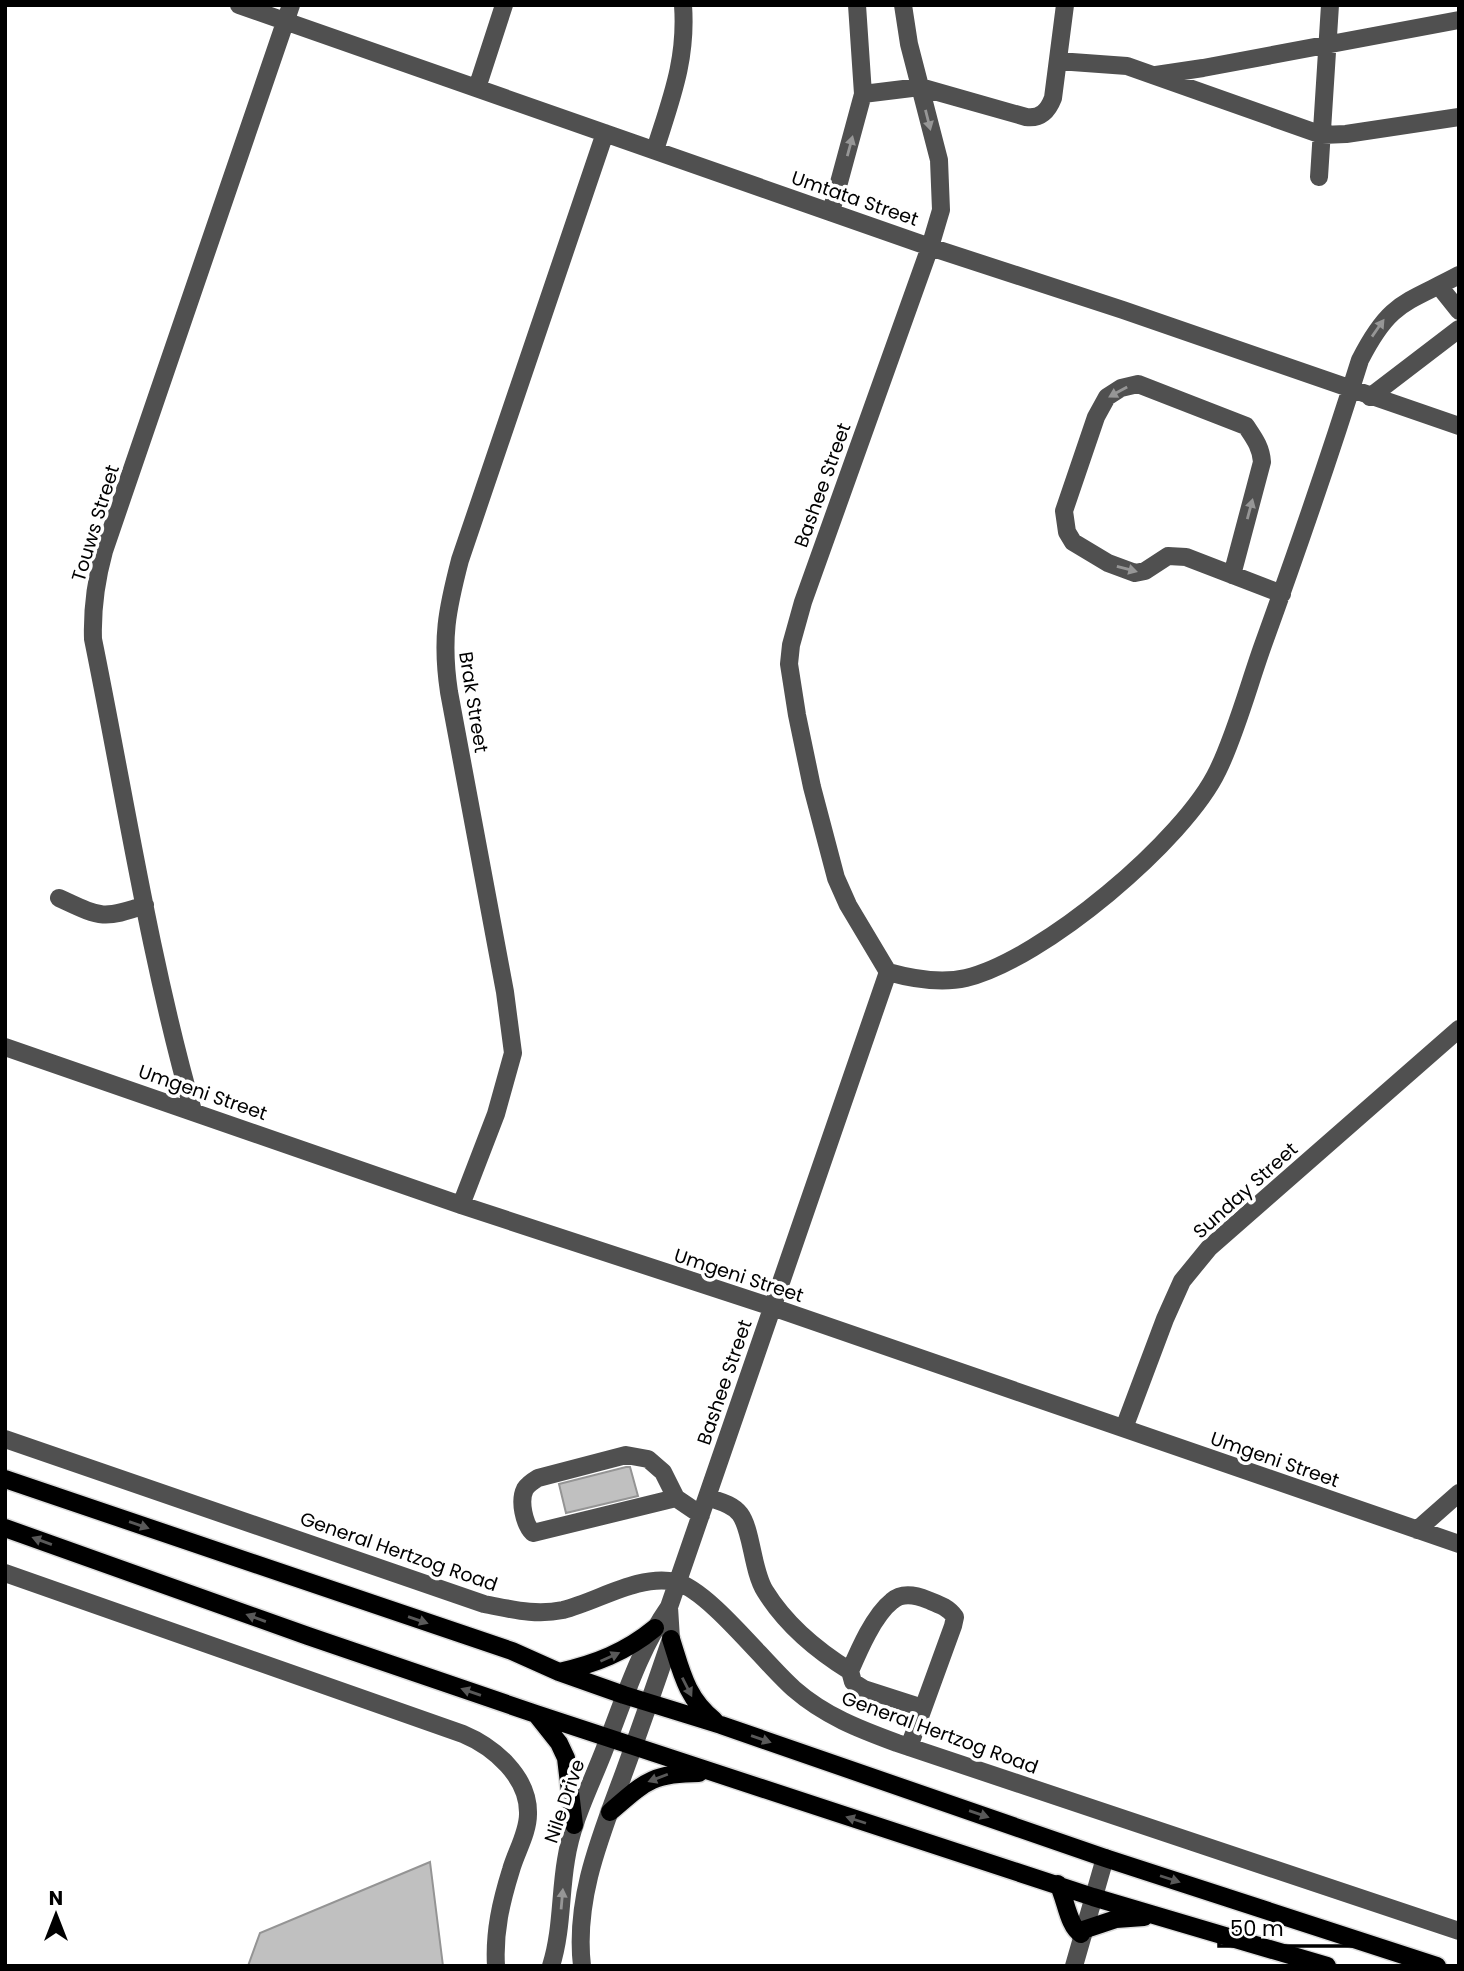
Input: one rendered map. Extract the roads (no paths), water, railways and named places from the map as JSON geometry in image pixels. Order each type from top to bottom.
[{"type":"main road","points":[[5,1479],[512,1651],[559,1672],[624,1695],[1105,1858],[1437,1966]]},
{"type":"main road","points":[[5,1528],[308,1636],[887,1831],[1093,1897],[1327,1966]]},
{"type":"main road","points":[[559,1672],[614,1655],[640,1640],[654,1628]]},
{"type":"main road","points":[[671,1639],[682,1679],[690,1693],[704,1713],[721,1726]]},
{"type":"main road","points":[[536,1714],[559,1743],[566,1758],[574,1825]]},
{"type":"main road","points":[[610,1812],[635,1790],[658,1776],[716,1772]]},
{"type":"main road","points":[[1058,1884],[1073,1926],[1082,1932],[1116,1919],[1154,1915]]},
{"type":"street","name":"Umtata Street","points":[[239,5],[289,13],[477,88],[930,247],[1458,425]]},
{"type":"street","points":[[477,88],[504,5]]},
{"type":"street","points":[[655,150],[680,71],[685,33],[683,5]]},
{"type":"street","points":[[831,212],[863,94],[858,5]]},
{"type":"street","name":"Bashee Street","points":[[624,1695],[654,1628],[669,1607],[678,1583],[888,972],[848,905],[836,878],[811,787],[789,664],[791,645],[803,602],[941,210],[939,160],[909,44],[904,5]]},
{"type":"street","points":[[863,94],[920,87],[1026,117],[1038,117],[1049,108],[1053,98],[1065,5]]},
{"type":"street","points":[[1319,177],[1330,5]]},
{"type":"street","name":"Touws Street","points":[[193,1111],[178,1057],[145,905],[93,639],[93,618],[97,576],[289,13]]},
{"type":"street","points":[[1153,75],[1459,20]]},
{"type":"street","points":[[1058,61],[1127,66],[1322,135],[1346,134],[1459,117]]},
{"type":"street","name":"Brak Street","points":[[461,1205],[496,1114],[513,1053],[502,978],[449,692],[444,642],[446,619],[460,559],[605,133]]},
{"type":"street","points":[[888,972],[912,978],[948,980],[982,974],[1001,966],[1041,944],[1087,910],[1168,837],[1219,769],[1282,594],[1360,360],[1374,332],[1385,318],[1412,297],[1459,275]]},
{"type":"street","points":[[1439,286],[1459,310]]},
{"type":"street","points":[[1370,397],[1459,329]]},
{"type":"street","points":[[1232,575],[1262,462],[1261,451],[1255,440],[1245,426],[1138,384],[1121,388],[1107,397],[1096,417],[1064,511],[1067,532],[1073,542],[1108,563],[1135,573],[1145,571],[1162,559],[1185,557],[1232,575],[1282,594]]},
{"type":"street","points":[[59,898],[88,912],[108,917],[145,905]]},
{"type":"street","name":"Sunday Street","points":[[1124,1428],[1182,1281],[1209,1248],[1459,1028]]},
{"type":"street","name":"Umgeni Street","points":[[5,1046],[461,1205],[772,1307],[1459,1544]]},
{"type":"street","name":"General Hertzog Road","points":[[5,1439],[484,1604],[516,1611],[528,1613],[563,1610],[638,1584],[660,1581],[678,1583],[719,1612],[783,1679],[818,1708],[842,1722],[1459,1931]]},
{"type":"street","points":[[676,1498],[533,1533],[527,1523],[523,1500],[524,1491],[538,1478],[626,1455],[648,1459],[663,1472],[676,1498],[701,1515]]},
{"type":"street","points":[[1417,1531],[1459,1493]]},
{"type":"street","points":[[707,1497],[729,1505],[740,1514],[763,1589],[790,1624],[825,1656],[850,1671]]},
{"type":"street","points":[[5,1573],[463,1734],[490,1748],[518,1779],[525,1794],[528,1812],[524,1835],[510,1871],[496,1925],[496,1966]]},
{"type":"street","points":[[909,1746],[923,1708],[953,1626],[955,1617],[950,1610],[918,1595],[905,1595],[893,1599],[880,1615],[850,1671],[853,1682],[864,1689],[923,1708]]},
{"type":"street","name":"Bashee Street","points":[[649,1703],[671,1639],[669,1607]]},
{"type":"street","name":"Nile Drive","points":[[551,1966],[560,1927],[566,1860],[574,1825],[624,1695]]},
{"type":"street","points":[[582,1966],[580,1938],[586,1889],[599,1839],[649,1703]]},
{"type":"street","points":[[1074,1966],[1105,1858]]}]
